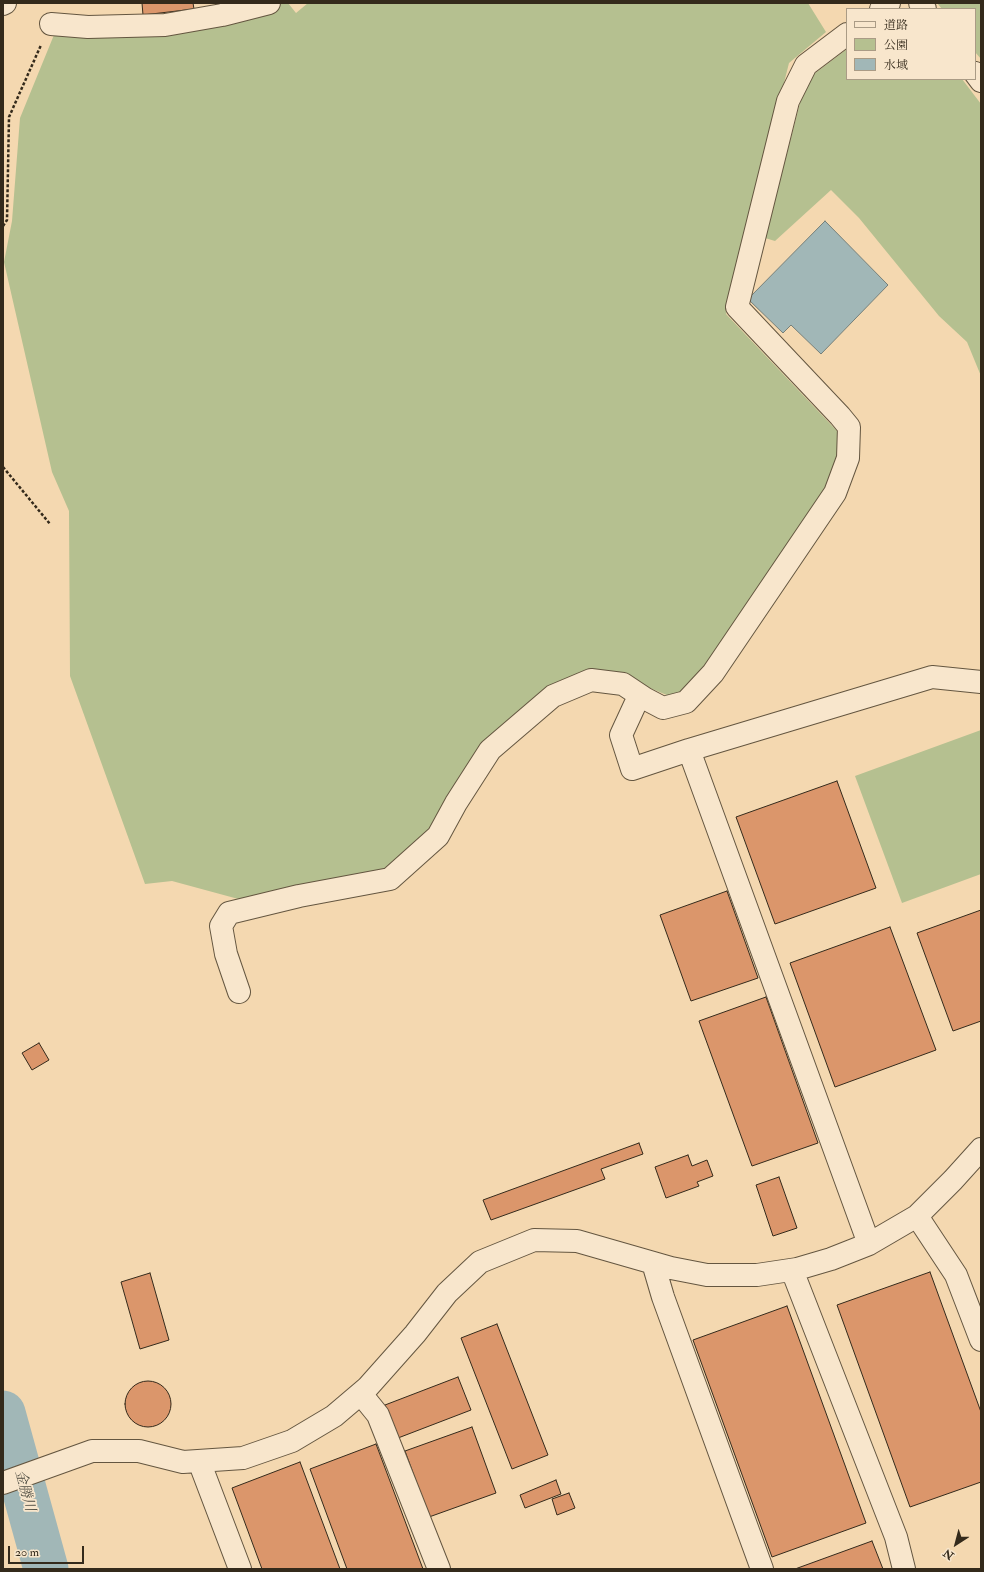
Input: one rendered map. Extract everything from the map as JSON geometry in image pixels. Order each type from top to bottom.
[{"type":"street","points":[[51,24],[88,27],[165,25],[222,15],[269,3]]},
{"type":"street","points":[[239,992],[226,954],[221,926],[229,913],[299,896],[390,879],[438,836],[456,803],[490,750],[553,696],[592,680],[623,684],[639,696],[663,708],[686,702],[713,673],[835,493],[848,458],[849,427],[737,307],[788,101],[806,65],[846,35]]},
{"type":"street","points":[[639,696],[621,735],[632,769],[932,677],[981,682]]},
{"type":"street","points":[[690,750],[869,1244]]},
{"type":"street","points":[[3,1483],[92,1451],[139,1451],[183,1462],[243,1458],[292,1441],[334,1416],[361,1394],[415,1334],[447,1293],[480,1262],[534,1240],[577,1241],[671,1268],[707,1275],[757,1275],[792,1270],[831,1259],[869,1244],[917,1216],[981,1149]]},
{"type":"street","points":[[917,1216],[956,1275],[981,1340]]},
{"type":"street","points":[[653,1263],[663,1297],[762,1569]]},
{"type":"street","points":[[792,1270],[896,1537],[904,1569]]},
{"type":"street","points":[[361,1394],[378,1415],[439,1569]]},
{"type":"street","points":[[199,1460],[240,1569]]},
{"type":"path","points":[[3,226],[7,220],[9,117],[51,24]]},
{"type":"path","points":[[3,467],[50,524]]},
{"type":"green space","points":[[282,3],[288,3],[296,13],[308,3],[808,3],[826,32],[789,63],[726,314],[839,433],[837,465],[824,496],[707,672],[674,698],[640,684],[542,694],[431,831],[380,872],[242,900],[172,881],[145,884],[70,676],[69,511],[52,472],[4,262],[12,221],[20,118],[56,30],[274,8]]},
{"type":"green space","points":[[937,3],[981,3],[981,59],[976,53],[976,8],[941,8]]},
{"type":"green space","points":[[846,50],[846,80],[963,80],[981,104],[981,376],[967,342],[939,316],[859,218],[831,190],[775,241],[765,238],[806,80]]},
{"type":"green space","points":[[981,730],[981,874],[902,903],[855,776]]},
{"type":"water","points":[[825,221],[888,285],[821,354],[791,325],[783,333],[748,299]]},
{"type":"building","points":[[142,3],[193,3],[194,9],[143,15]]},
{"type":"building","points":[[837,781],[876,888],[775,924],[736,817]]},
{"type":"building","points":[[727,891],[758,978],[691,1001],[660,915]]},
{"type":"building","points":[[981,910],[981,1021],[953,1031],[917,933]]},
{"type":"building","points":[[890,927],[936,1050],[835,1087],[790,963]]},
{"type":"building","points":[[766,997],[818,1143],[752,1166],[699,1021]]},
{"type":"building","points":[[39,1043],[49,1060],[32,1070],[22,1053]]},
{"type":"building","points":[[639,1143],[643,1154],[601,1169],[605,1179],[491,1220],[483,1200]]},
{"type":"building","points":[[688,1155],[692,1166],[707,1160],[713,1176],[697,1182],[699,1186],[666,1198],[655,1167]]},
{"type":"building","points":[[779,1177],[797,1228],[773,1236],[756,1185]]},
{"type":"building","points":[[930,1272],[981,1412],[981,1482],[910,1507],[837,1305]]},
{"type":"building","points":[[150,1273],[169,1340],[140,1349],[121,1282]]},
{"type":"building","points":[[787,1306],[866,1523],[772,1557],[693,1340]]},
{"type":"building","points":[[497,1324],[548,1455],[512,1469],[461,1338]]},
{"type":"building","points":[[458,1377],[471,1410],[398,1438],[385,1405]]},
{"type":"building","points":[[148,1381],[161,1385],[167,1391],[171,1404],[167,1417],[161,1423],[148,1427],[135,1423],[129,1417],[125,1404],[129,1391],[135,1385]]},
{"type":"building","points":[[472,1427],[496,1493],[429,1517],[405,1451]]},
{"type":"building","points":[[376,1444],[423,1569],[347,1569],[310,1469]]},
{"type":"building","points":[[300,1462],[340,1569],[262,1569],[232,1488]]},
{"type":"building","points":[[556,1480],[561,1494],[525,1508],[520,1495]]},
{"type":"building","points":[[569,1493],[575,1508],[557,1515],[552,1499]]},
{"type":"building","points":[[872,1541],[883,1569],[795,1569]]},
{"type":"waterway","name":"金勝川","points":[[3,1413],[46,1569]]}]
